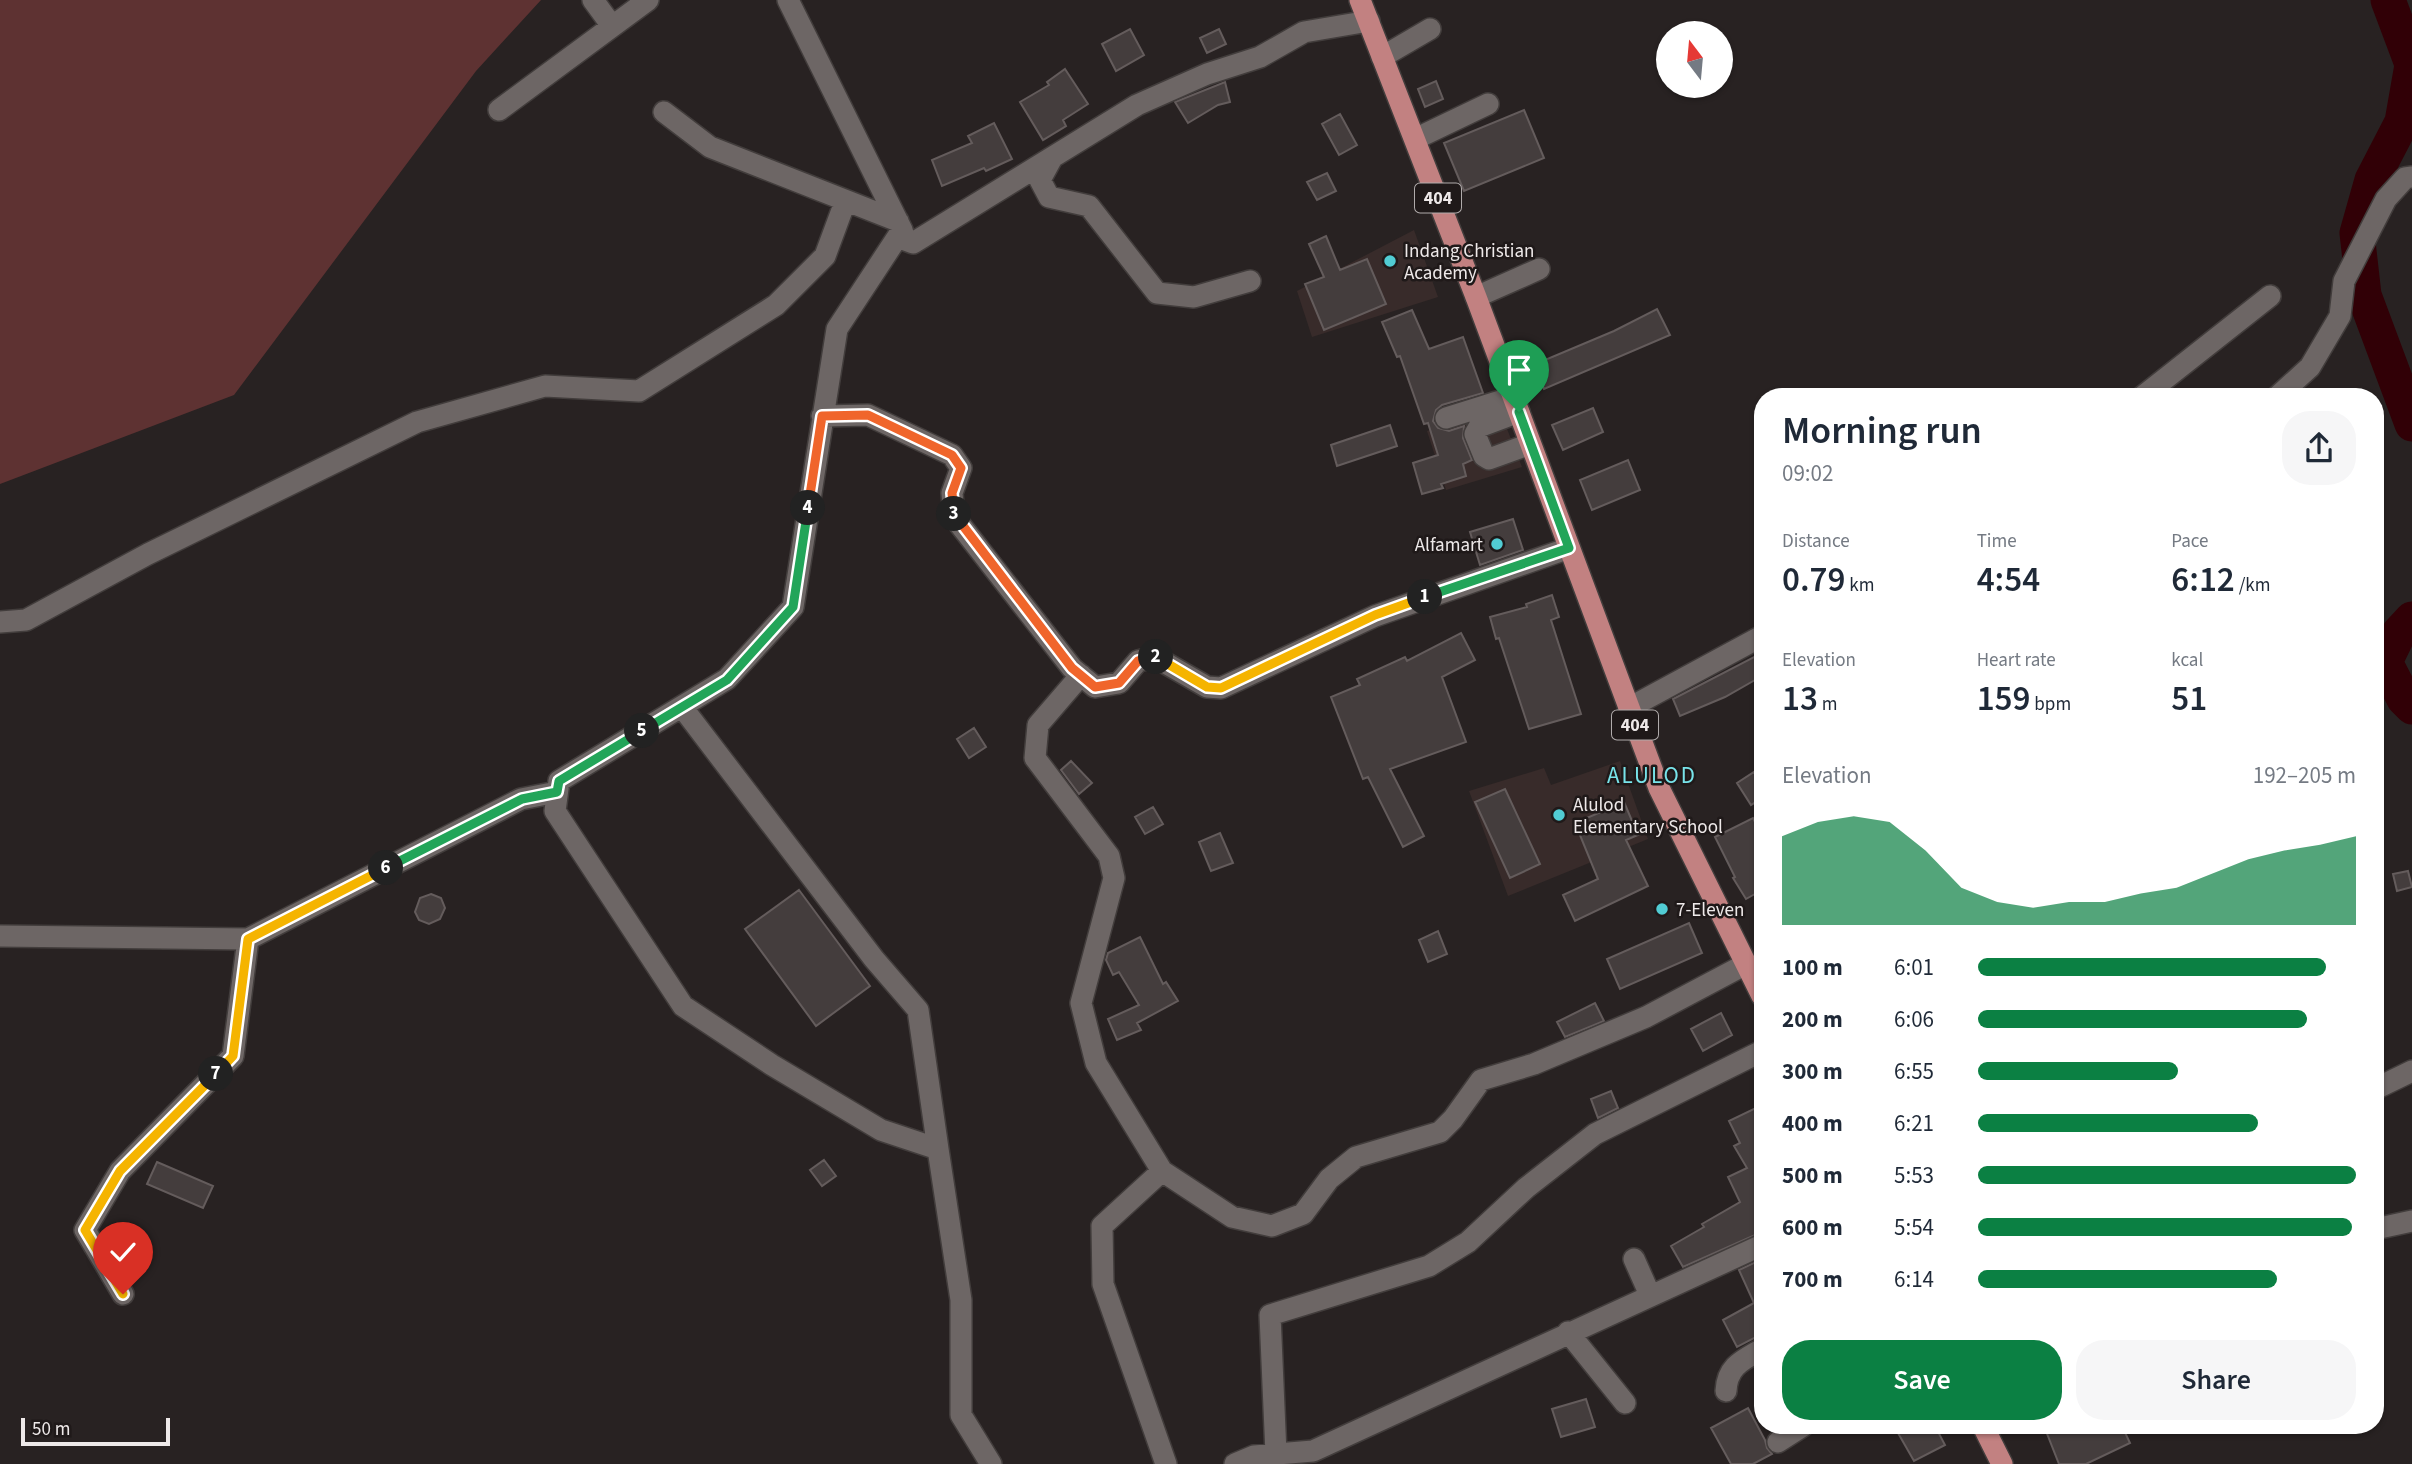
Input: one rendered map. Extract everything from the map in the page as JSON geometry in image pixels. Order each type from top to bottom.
[{"type":"main road","name":"404","points":[[1360,0],[1476,297],[1659,788],[1754,980]]},
{"type":"main road","points":[[1987,1434],[2002,1464]]},
{"type":"street","points":[[593,0],[612,26]]},
{"type":"street","points":[[499,110],[648,0]]},
{"type":"street","points":[[788,0],[905,240],[913,243],[1137,105],[1207,74],[1261,57],[1304,32],[1369,21]]},
{"type":"street","points":[[1382,57],[1430,29]]},
{"type":"street","points":[[1415,139],[1488,104]]},
{"type":"street","points":[[664,112],[710,147],[900,226]]},
{"type":"street","points":[[1053,157],[1040,180],[1049,197],[1089,206],[1157,293],[1194,297],[1250,281]]},
{"type":"street","points":[[2287,388],[2310,367],[2340,316],[2344,281],[2386,199],[2404,178],[2412,177]]},
{"type":"street","points":[[0,622],[26,620],[148,554],[417,422],[545,386],[639,391],[776,305],[825,256],[845,202]]},
{"type":"street","points":[[900,226],[837,329],[793,607],[727,680],[559,781],[555,811],[683,1006],[772,1065],[881,1130],[938,1149]]},
{"type":"street","points":[[1476,297],[1539,269]]},
{"type":"street","points":[[2153,388],[2270,296]]},
{"type":"street","points":[[1446,418],[1516,405]]},
{"type":"street","points":[[1516,405],[1479,427],[1475,434],[1484,456],[1489,459],[1530,444]]},
{"type":"street","points":[[822,416],[868,415],[952,455],[961,468],[952,493],[954,517],[1072,668],[1095,687],[1119,683],[1138,661],[1155,657],[1207,687],[1221,688],[1375,615],[1569,548]]},
{"type":"street","points":[[1629,708],[1754,640]]},
{"type":"street","points":[[1081,675],[1038,725],[1035,758],[1109,856],[1114,878],[1081,1003],[1096,1063],[1162,1171],[1232,1217],[1272,1226],[1303,1214],[1329,1179],[1356,1157],[1440,1132],[1453,1119],[1481,1080],[1534,1064],[1646,1017],[1746,964]]},
{"type":"street","points":[[682,707],[874,959],[918,1010],[961,1300],[961,1416],[992,1464]]},
{"type":"street","points":[[0,936],[248,939],[522,799],[557,792]]},
{"type":"street","points":[[123,1294],[85,1230],[120,1171],[233,1056],[248,939]]},
{"type":"street","points":[[1276,1454],[1270,1315],[1429,1266],[1468,1242],[1526,1188],[1595,1134],[1754,1055]]},
{"type":"street","points":[[2384,1085],[2412,1072]]},
{"type":"street","points":[[1162,1171],[1102,1226],[1102,1249],[1103,1284],[1166,1464]]},
{"type":"street","points":[[2384,1227],[2412,1221]]},
{"type":"street","points":[[1235,1464],[1254,1456],[1276,1454],[1314,1457],[1569,1332],[1754,1249]]},
{"type":"street","points":[[1634,1259],[1650,1295]]},
{"type":"street","points":[[1569,1332],[1625,1403]]},
{"type":"street","points":[[1726,1391],[1727,1377],[1740,1362],[1754,1354]]},
{"type":"street","points":[[1778,1442],[1790,1434]]},
{"type":"shaded area","points":[[0,0],[541,0],[476,71],[234,395],[0,484]]},
{"type":"shaded area","name":"Indang Christian Academy","points":[[1414,230],[1438,297],[1312,337],[1297,291]]},
{"type":"shaded area","points":[[1498,406],[1522,467],[1446,490],[1427,431]]},
{"type":"shaded area","name":"Alulod Elementary School","points":[[1620,761],[1648,839],[1508,896],[1469,791],[1544,768],[1551,785]]},
{"type":"building","points":[[1130,29],[1144,55],[1116,71],[1102,44]]},
{"type":"building","points":[[1219,29],[1226,44],[1207,53],[1200,38]]},
{"type":"building","points":[[1065,69],[1088,104],[1063,120],[1066,126],[1043,140],[1020,102],[1049,85],[1047,82]]},
{"type":"building","points":[[1436,81],[1443,99],[1425,107],[1418,89]]},
{"type":"building","points":[[1225,82],[1230,102],[1218,105],[1188,123],[1175,102]]},
{"type":"building","points":[[1524,110],[1544,158],[1464,191],[1444,143]]},
{"type":"building","points":[[1340,114],[1357,145],[1339,155],[1322,124]]},
{"type":"building","points":[[994,123],[1012,159],[942,186],[932,160],[972,143],[968,136]]},
{"type":"building","points":[[1327,173],[1336,191],[1317,200],[1307,182]]},
{"type":"building","points":[[1326,236],[1340,270],[1367,259],[1386,304],[1324,330],[1305,284],[1324,277],[1309,244]]},
{"type":"building","points":[[1657,309],[1670,335],[1544,389],[1533,365],[1614,331]]},
{"type":"building","points":[[1412,310],[1429,349],[1463,337],[1483,393],[1442,405],[1436,410],[1433,421],[1438,428],[1449,431],[1464,426],[1463,438],[1472,460],[1463,464],[1466,476],[1441,484],[1443,488],[1422,494],[1413,463],[1438,455],[1428,423],[1424,424],[1400,356],[1397,357],[1382,322]]},
{"type":"building","points":[[1593,408],[1603,432],[1563,450],[1552,425]]},
{"type":"building","points":[[1390,425],[1397,446],[1337,466],[1331,445]]},
{"type":"building","points":[[1628,460],[1640,490],[1592,510],[1580,480]]},
{"type":"building","name":"Alfamart","points":[[1513,519],[1523,550],[1480,565],[1470,532]]},
{"type":"building","points":[[1552,595],[1559,617],[1551,620],[1581,714],[1529,729],[1490,617],[1527,607],[1526,604]]},
{"type":"building","points":[[1461,633],[1475,660],[1442,677],[1466,742],[1390,769],[1424,836],[1403,847],[1368,777],[1363,779],[1331,697],[1360,685],[1357,679],[1405,657],[1407,661]]},
{"type":"building","points":[[1754,657],[1754,681],[1725,697],[1680,716],[1673,699]]},
{"type":"building","points":[[974,728],[986,747],[969,758],[957,739]]},
{"type":"building","points":[[1071,761],[1092,783],[1079,794],[1061,770]]},
{"type":"building","points":[[1754,772],[1754,803],[1751,805],[1737,783]]},
{"type":"building","points":[[1505,789],[1540,864],[1510,878],[1475,802]]},
{"type":"building","points":[[1624,802],[1638,835],[1626,840],[1648,886],[1575,921],[1563,895],[1598,879],[1575,823]]},
{"type":"building","points":[[1153,807],[1163,824],[1145,834],[1135,817]]},
{"type":"building","points":[[1753,818],[1754,894],[1746,899],[1733,878],[1735,877],[1715,837]]},
{"type":"building","points":[[1220,833],[1233,863],[1211,871],[1199,842]]},
{"type":"building","points":[[2408,871],[2412,887],[2397,891],[2393,874]]},
{"type":"building","points":[[799,890],[870,986],[816,1026],[745,929]]},
{"type":"building","points":[[431,894],[441,898],[445,908],[440,919],[429,924],[419,920],[415,912],[420,898]]},
{"type":"building","points":[[1689,923],[1702,953],[1620,989],[1607,959]]},
{"type":"building","points":[[1438,931],[1447,954],[1428,962],[1419,940]]},
{"type":"building","points":[[1140,937],[1163,984],[1166,982],[1178,1001],[1137,1023],[1141,1030],[1117,1040],[1108,1019],[1139,1005],[1119,972],[1113,975],[1106,960],[1108,953]]},
{"type":"building","points":[[1595,1003],[1604,1021],[1565,1037],[1557,1022]]},
{"type":"building","points":[[1721,1013],[1732,1035],[1703,1051],[1691,1029]]},
{"type":"building","points":[[1611,1091],[1618,1108],[1598,1118],[1591,1099]]},
{"type":"building","points":[[1754,1109],[1754,1236],[1683,1267],[1671,1246],[1740,1202],[1728,1177],[1747,1168],[1734,1146],[1740,1143],[1729,1121]]},
{"type":"building","points":[[824,1160],[836,1176],[822,1186],[810,1170]]},
{"type":"building","points":[[157,1162],[213,1186],[203,1208],[147,1184]]},
{"type":"building","points":[[1754,1263],[1754,1303],[1739,1270]]},
{"type":"building","points":[[1754,1303],[1754,1338],[1737,1347],[1723,1320]]},
{"type":"building","points":[[1586,1399],[1595,1427],[1561,1437],[1552,1409]]},
{"type":"building","points":[[1748,1408],[1754,1419],[1754,1434],[1762,1434],[1772,1454],[1753,1464],[1731,1464],[1711,1428]]},
{"type":"building","points":[[1899,1434],[1939,1434],[1945,1445],[1914,1461]]},
{"type":"building","points":[[2047,1434],[2126,1434],[2130,1443],[2086,1464],[2059,1464]]},
{"type":"waterway","points":[[2388,0],[2412,64]]},
{"type":"waterway","points":[[2412,65],[2402,122],[2372,180],[2357,233],[2364,295],[2412,424]]},
{"type":"waterway","points":[[2412,619],[2399,633],[2385,662],[2404,699],[2412,707]]},
{"type":"place","name":"Indang Christian Academy","points":[[1390,261]]},
{"type":"place","name":"Alfamart","points":[[1497,544]]},
{"type":"place","name":"Alulod Elementary School","points":[[1559,815]]},
{"type":"place","name":"7-Eleven","points":[[1662,909]]},
{"type":"district","name":"ALULOD","points":[[1652,775]]},
{"type":"route","points":[[123,1294],[85,1230],[120,1171],[233,1056],[248,939],[522,799],[557,792],[559,781],[727,680],[793,607],[822,416],[868,415],[952,455],[961,468],[952,493],[954,517],[1072,668],[1095,687],[1119,683],[1138,661],[1155,657],[1207,687],[1221,688],[1375,615],[1569,548],[1519,412]]}]
